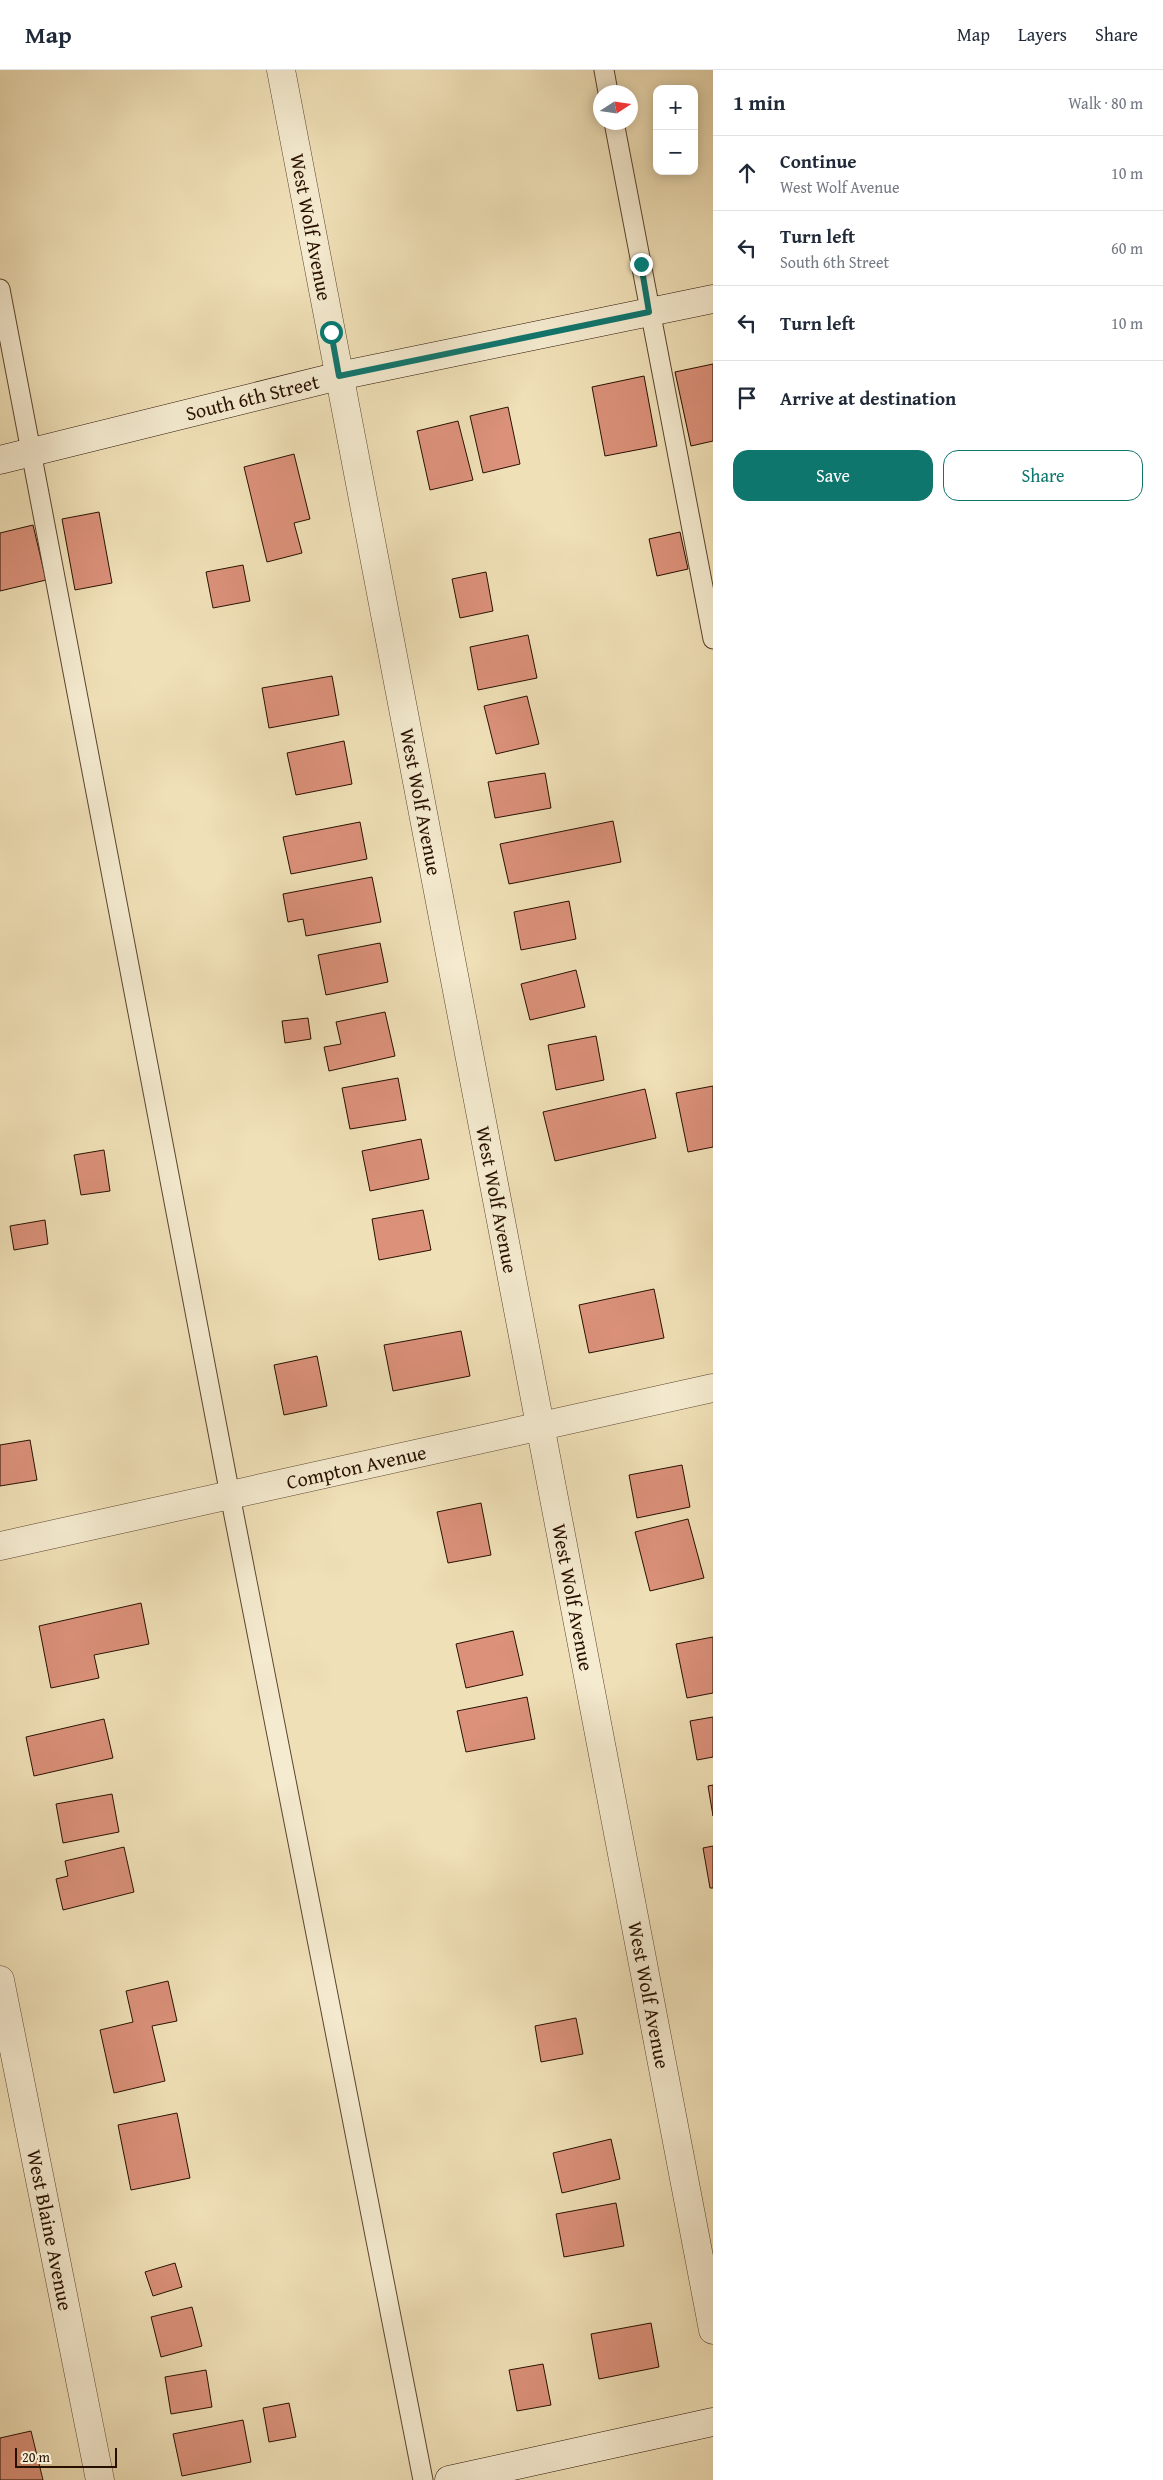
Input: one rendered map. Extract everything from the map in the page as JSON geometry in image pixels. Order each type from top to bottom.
[{"type":"street","name":"West Wolf Avenue","points":[[280,70],[713,2330]]},
{"type":"street","name":"South 6th Street","points":[[0,460],[339,376],[713,299]]},
{"type":"street","name":"Compton Avenue","points":[[0,1546],[713,1388]]},
{"type":"street","name":"West Blaine Avenue","points":[[0,1980],[100,2480]]},
{"type":"street","points":[[449,2480],[713,2422]]},
{"type":"lane","points":[[604,70],[607,85]]},
{"type":"lane","points":[[615,130],[649,312],[713,635]]},
{"type":"lane","points":[[0,289],[230,1495],[423,2480]]},
{"type":"building","points":[[713,364],[713,441],[691,446],[675,372]]},
{"type":"building","points":[[644,376],[657,446],[605,456],[592,387]]},
{"type":"building","points":[[508,407],[520,464],[483,473],[470,416]]},
{"type":"building","points":[[458,421],[473,480],[430,490],[417,431]]},
{"type":"building","points":[[294,454],[310,519],[294,523],[302,553],[267,562],[244,467]]},
{"type":"building","points":[[99,512],[112,583],[75,590],[62,519]]},
{"type":"building","points":[[33,525],[46,580],[0,591],[0,533]]},
{"type":"building","points":[[680,532],[688,569],[657,576],[649,539]]},
{"type":"building","points":[[243,565],[250,601],[213,608],[206,572]]},
{"type":"building","points":[[486,572],[493,611],[460,618],[452,579]]},
{"type":"building","points":[[528,635],[537,678],[478,690],[470,647]]},
{"type":"building","points":[[332,676],[339,715],[269,728],[262,688]]},
{"type":"building","points":[[527,696],[539,744],[496,754],[484,706]]},
{"type":"building","points":[[344,741],[352,784],[296,795],[287,753]]},
{"type":"building","points":[[545,773],[551,808],[495,818],[488,782]]},
{"type":"building","points":[[613,821],[621,862],[509,884],[500,844]]},
{"type":"building","points":[[360,822],[367,859],[291,874],[283,837]]},
{"type":"building","points":[[372,877],[381,922],[306,936],[303,919],[288,922],[283,894]]},
{"type":"building","points":[[569,901],[576,939],[521,950],[514,912]]},
{"type":"building","points":[[380,943],[388,982],[326,995],[318,955]]},
{"type":"building","points":[[576,970],[585,1007],[530,1020],[521,984]]},
{"type":"building","points":[[385,1012],[395,1056],[329,1071],[324,1047],[341,1044],[336,1022]]},
{"type":"building","points":[[308,1018],[311,1039],[285,1043],[282,1021]]},
{"type":"building","points":[[596,1036],[604,1080],[556,1090],[548,1045]]},
{"type":"building","points":[[398,1078],[406,1120],[350,1129],[342,1088]]},
{"type":"building","points":[[713,1086],[713,1147],[688,1152],[676,1093]]},
{"type":"building","points":[[645,1089],[656,1138],[555,1161],[543,1112]]},
{"type":"building","points":[[421,1139],[429,1179],[370,1191],[362,1151]]},
{"type":"building","points":[[104,1150],[110,1191],[81,1195],[74,1155]]},
{"type":"building","points":[[423,1210],[431,1250],[379,1260],[372,1219]]},
{"type":"building","points":[[45,1220],[48,1244],[14,1250],[10,1226]]},
{"type":"building","points":[[654,1289],[664,1338],[589,1353],[579,1305]]},
{"type":"building","points":[[461,1331],[470,1376],[393,1391],[384,1345]]},
{"type":"building","points":[[317,1356],[327,1406],[284,1415],[274,1365]]},
{"type":"building","points":[[30,1440],[37,1480],[0,1486],[0,1445]]},
{"type":"building","points":[[682,1465],[690,1507],[637,1518],[629,1475]]},
{"type":"building","points":[[481,1503],[491,1555],[448,1563],[437,1512]]},
{"type":"building","points":[[688,1519],[704,1578],[650,1591],[635,1532]]},
{"type":"building","points":[[141,1603],[149,1644],[94,1655],[99,1678],[51,1688],[39,1626]]},
{"type":"building","points":[[513,1631],[523,1675],[466,1688],[456,1644]]},
{"type":"building","points":[[713,1637],[713,1693],[687,1698],[676,1644]]},
{"type":"building","points":[[527,1697],[535,1739],[466,1752],[457,1711]]},
{"type":"building","points":[[713,1717],[713,1757],[697,1760],[690,1721]]},
{"type":"building","points":[[104,1719],[113,1758],[34,1776],[26,1737]]},
{"type":"building","points":[[713,1785],[713,1816],[708,1786]]},
{"type":"building","points":[[112,1794],[119,1832],[63,1843],[56,1804]]},
{"type":"building","points":[[713,1846],[713,1888],[710,1888],[703,1848]]},
{"type":"building","points":[[124,1847],[134,1892],[63,1910],[56,1879],[68,1876],[65,1861]]},
{"type":"building","points":[[168,1981],[177,2021],[152,2026],[165,2081],[114,2093],[100,2030],[133,2022],[126,1991]]},
{"type":"building","points":[[576,2018],[583,2054],[541,2062],[535,2026]]},
{"type":"building","points":[[177,2113],[190,2178],[131,2190],[118,2125]]},
{"type":"building","points":[[611,2139],[620,2179],[562,2193],[553,2153]]},
{"type":"building","points":[[616,2203],[624,2246],[564,2257],[556,2214]]},
{"type":"building","points":[[175,2263],[182,2287],[153,2296],[145,2272]]},
{"type":"building","points":[[192,2307],[202,2346],[161,2357],[151,2317]]},
{"type":"building","points":[[651,2323],[659,2367],[599,2379],[591,2334]]},
{"type":"building","points":[[543,2364],[551,2405],[517,2411],[509,2370]]},
{"type":"building","points":[[206,2370],[212,2407],[171,2414],[165,2377]]},
{"type":"building","points":[[289,2403],[296,2437],[269,2442],[263,2408]]},
{"type":"building","points":[[243,2420],[251,2462],[182,2476],[173,2434]]},
{"type":"building","points":[[31,2431],[43,2480],[0,2480],[0,2438]]},
{"type":"route","points":[[331,332],[339,376],[649,312],[641,264]]}]
